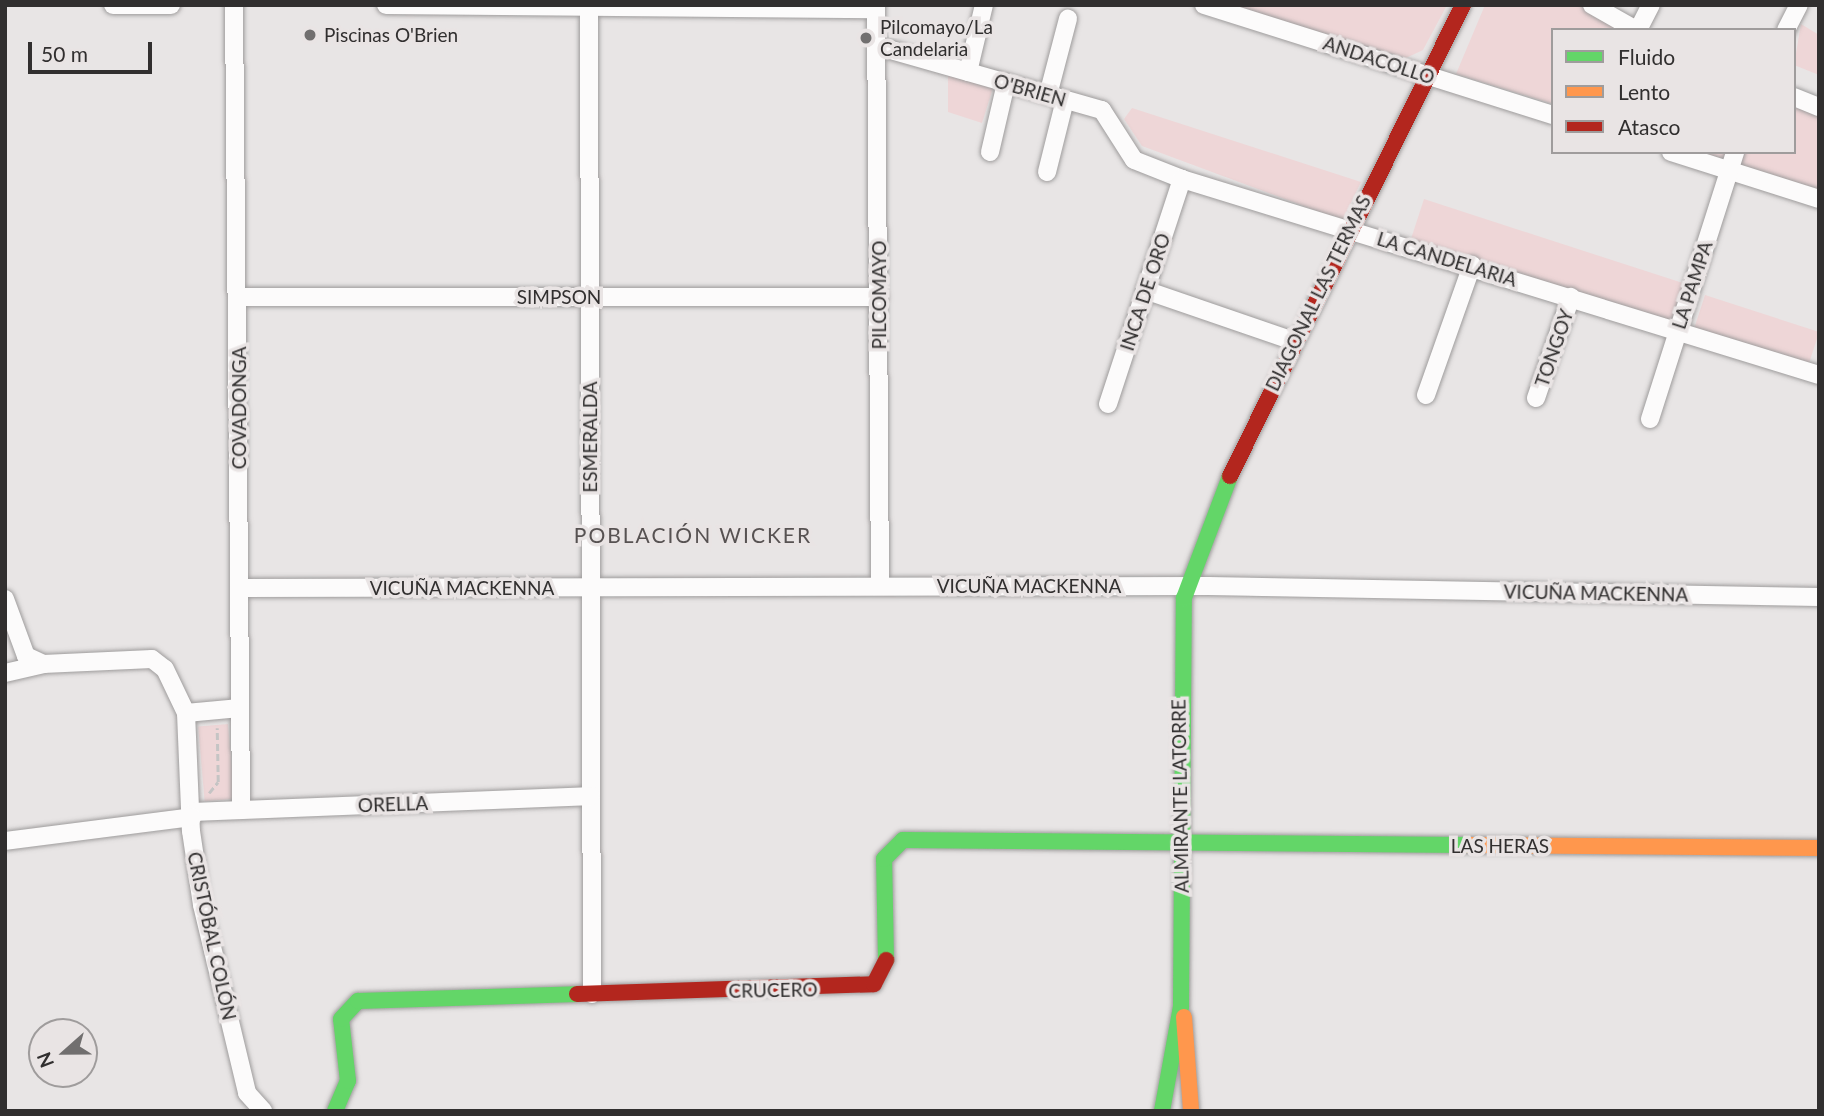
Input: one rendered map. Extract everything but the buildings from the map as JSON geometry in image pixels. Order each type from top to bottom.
[{"type":"street","points":[[113,5],[171,5]]},
{"type":"street","name":"COVADONGA","points":[[234,5],[239,297],[241,810]]},
{"type":"street","points":[[386,5],[876,7]]},
{"type":"street","points":[[968,72],[984,5]]},
{"type":"street","name":"ANDACOLLO","points":[[1204,5],[1551,114]]},
{"type":"street","name":"DIAGONAL LAS TERMAS","points":[[1188,586],[1210,519],[1293,341],[1463,5]]},
{"type":"street","points":[[1592,5],[1633,28]]},
{"type":"street","points":[[1638,28],[1651,5]]},
{"type":"street","points":[[1787,28],[1799,5]]},
{"type":"street","name":"ESMERALDA","points":[[589,7],[592,994]]},
{"type":"street","name":"PILCOMAYO","points":[[876,7],[880,586]]},
{"type":"street","points":[[1047,172],[1068,19]]},
{"type":"street","name":"O'BRIEN","points":[[877,46],[1102,110]]},
{"type":"street","points":[[990,152],[1006,83]]},
{"type":"street","points":[[1796,98],[1819,107]]},
{"type":"street","name":"LA CANDELARIA","points":[[1102,110],[1134,160],[1182,179],[1472,265],[1819,375]]},
{"type":"street","points":[[1677,154],[1819,199]]},
{"type":"street","name":"LA PAMPA","points":[[1650,419],[1734,154]]},
{"type":"street","name":"INCA DE ORO","points":[[1108,404],[1182,179]]},
{"type":"street","points":[[1426,396],[1472,265]]},
{"type":"street","points":[[1145,290],[1293,341]]},
{"type":"street","name":"SIMPSON","points":[[239,297],[878,297]]},
{"type":"street","name":"TONGOY","points":[[1536,398],[1571,297]]},
{"type":"street","name":"VICUÑA MACKENNA","points":[[239,587],[591,589],[1188,586],[1819,597]]},
{"type":"street","name":"ALMIRANTE LATORRE","points":[[1162,1111],[1181,1006],[1179,643],[1188,586]]},
{"type":"street","points":[[5,599],[26,656],[43,664]]},
{"type":"street","name":"CRISTÓBAL COLÓN","points":[[5,673],[43,664],[152,659],[165,669],[186,713],[202,905],[247,1093],[262,1111]]},
{"type":"street","points":[[186,713],[240,708]]},
{"type":"street","name":"ORELLA","points":[[5,841],[241,810],[591,796]]},
{"type":"street","name":"CRUCERO","points":[[335,1111],[348,1082],[341,1023],[351,1003],[874,984],[886,963],[884,859],[903,840],[1181,843]]},
{"type":"street","name":"LAS HERAS","points":[[1181,843],[1819,848]]},
{"type":"street","name":"ALMIRANTE LATORRE","points":[[1181,1006],[1190,1046],[1191,1111]]},
{"type":"path","points":[[193,815],[218,782],[213,731],[240,708]]},
{"type":"shaded area","points":[[1228,5],[1447,5],[1423,50],[1406,58]]},
{"type":"shaded area","points":[[1485,5],[1586,5],[1633,28],[1551,28],[1551,103],[1456,74]]},
{"type":"shaded area","points":[[1801,24],[1819,35],[1819,75],[1796,66]]},
{"type":"shaded area","points":[[948,74],[993,88],[982,123],[948,112]]},
{"type":"shaded area","points":[[1796,105],[1819,116],[1819,190],[1707,154],[1796,154]]},
{"type":"shaded area","points":[[1132,108],[1361,182],[1343,219],[1320,212],[1142,146],[1124,119]]},
{"type":"shaded area","points":[[1424,199],[1684,283],[1670,325],[1410,241]]},
{"type":"shaded area","points":[[1705,295],[1819,332],[1806,374],[1691,337]]},
{"type":"shaded area","points":[[228,724],[235,799],[205,801],[198,727]]},
{"type":"traffic: fast","points":[[1162,1111],[1181,1006],[1184,598],[1230,476]]},
{"type":"traffic: fast","points":[[886,960],[884,859],[903,840],[1469,845]]},
{"type":"traffic: fast","points":[[335,1111],[348,1081],[341,1019],[358,1001],[577,994]]},
{"type":"traffic: slow","points":[[1469,845],[1819,848]]},
{"type":"traffic: slow","points":[[1184,1017],[1191,1111]]},
{"type":"traffic: jam","points":[[1230,476],[1463,5]]},
{"type":"traffic: jam","points":[[577,994],[874,984],[886,960]]},
{"type":"place","name":"Piscinas O'Brien","points":[[310,35]]},
{"type":"place","name":"Pilcomayo/La Candelaria","points":[[866,38]]},
{"type":"district","name":"POBLACIÓN WICKER","points":[[693,535]]}]
